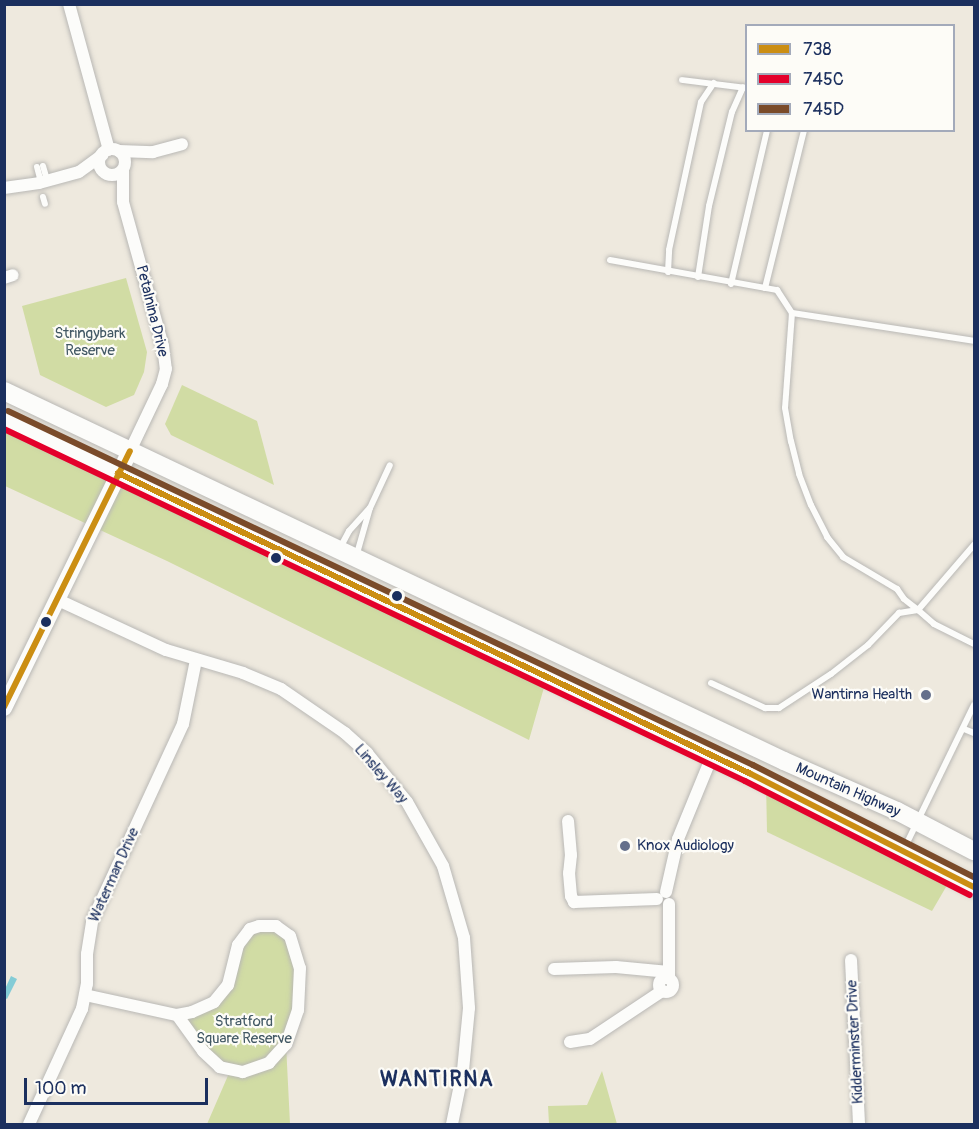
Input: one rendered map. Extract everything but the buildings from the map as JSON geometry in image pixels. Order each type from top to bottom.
[{"type":"main road","name":"Mountain Highway","points":[[4,391],[784,761],[919,822],[975,851]]},
{"type":"main road","name":"Mountain Highway","points":[[4,419],[712,756],[904,849],[975,887]]},
{"type":"main road","points":[[337,576],[339,549]]},
{"type":"main road","points":[[337,576],[356,557]]},
{"type":"street","points":[[69,4],[110,152],[125,161],[123,169]]},
{"type":"street","points":[[8,189],[79,172],[116,174],[153,152],[182,144]]},
{"type":"street","points":[[106,173],[100,163],[110,152]]},
{"type":"street","points":[[79,172],[110,152],[153,152]]},
{"type":"street","name":"Petalnina Drive","points":[[123,169],[123,202]]},
{"type":"street","name":"Petalnina Drive","points":[[106,173],[123,202],[163,346],[166,369],[162,384],[130,451]]},
{"type":"street","points":[[4,708],[130,451]]},
{"type":"street","name":"Linsley Way","points":[[56,599],[166,650],[263,681],[320,713],[367,753],[407,801],[443,866],[455,902],[468,971],[467,1039],[452,1125]]},
{"type":"street","name":"Waterman Drive","points":[[29,1125],[76,1024],[86,995],[87,954],[92,921],[183,724],[196,660]]},
{"type":"street","points":[[570,1042],[585,1041],[596,1036],[662,991],[671,989],[673,984],[669,975],[664,898],[678,839],[712,756]]},
{"type":"street","points":[[568,821],[571,855],[569,873],[571,896],[574,902],[664,898]]},
{"type":"street","points":[[86,995],[177,1015],[198,1010],[219,997],[231,979],[240,939],[250,929],[270,925],[281,928],[290,936],[300,968],[298,1010],[286,1044],[269,1063],[243,1072],[220,1067],[203,1051],[177,1015]]},
{"type":"street","name":"Kidderminster Drive","points":[[851,960],[859,1125]]},
{"type":"street","points":[[554,969],[616,967],[669,975]]},
{"type":"lane","points":[[682,80],[745,87],[732,112],[709,207],[698,277]]},
{"type":"lane","points":[[668,272],[672,232],[701,102],[714,82]]},
{"type":"lane","points":[[731,284],[767,132]]},
{"type":"lane","points":[[765,288],[804,132]]},
{"type":"lane","points":[[40,166],[44,181]]},
{"type":"lane","points":[[610,260],[731,284],[777,290],[792,313],[785,408],[803,484],[827,537],[843,557],[897,590],[904,599],[934,624],[975,644]]},
{"type":"lane","points":[[792,313],[975,341]]},
{"type":"lane","points":[[356,557],[370,508],[390,465]]},
{"type":"lane","points":[[339,549],[349,531],[370,508]]},
{"type":"lane","points":[[899,613],[918,610],[975,545]]},
{"type":"lane","points":[[711,683],[765,708],[779,708],[840,668],[868,645],[899,613],[904,599]]},
{"type":"lane","points":[[904,849],[975,705]]},
{"type":"lane","points":[[964,729],[975,733]]},
{"type":"green space","name":"Stringybark Reserve","points":[[126,278],[147,352],[144,372],[134,395],[106,407],[40,375],[22,306]]},
{"type":"green space","points":[[182,385],[257,421],[274,485],[171,435],[165,424]]},
{"type":"green space","points":[[4,421],[547,677],[529,740],[167,561],[5,486]]},
{"type":"green space","points":[[766,782],[953,875],[932,911],[767,832]]},
{"type":"green space","name":"Stratford Square Reserve","points":[[281,928],[300,968],[286,1044],[290,1124],[207,1124],[230,1071],[187,1026],[185,1014],[219,997],[244,934]]},
{"type":"green space","points":[[602,1071],[617,1124],[549,1124],[548,1106],[587,1105]]},
{"type":"water","points":[[11,976],[17,979],[7,999],[5,989]]},
{"type":"transit line","name":"745D","points":[[8,411],[753,765],[974,877]]},
{"type":"transit line","name":"745C","points":[[4,429],[745,781],[970,895]]},
{"type":"transit line","name":"738","points":[[4,707],[130,451]]},
{"type":"transit line","name":"738","points":[[118,473],[749,773],[974,887]]},
{"type":"place","name":"Wantirna Health","points":[[926,695]]},
{"type":"place","name":"Knox Audiology","points":[[625,846]]},
{"type":"district","name":"WANTIRNA","points":[[437,1080]]}]
